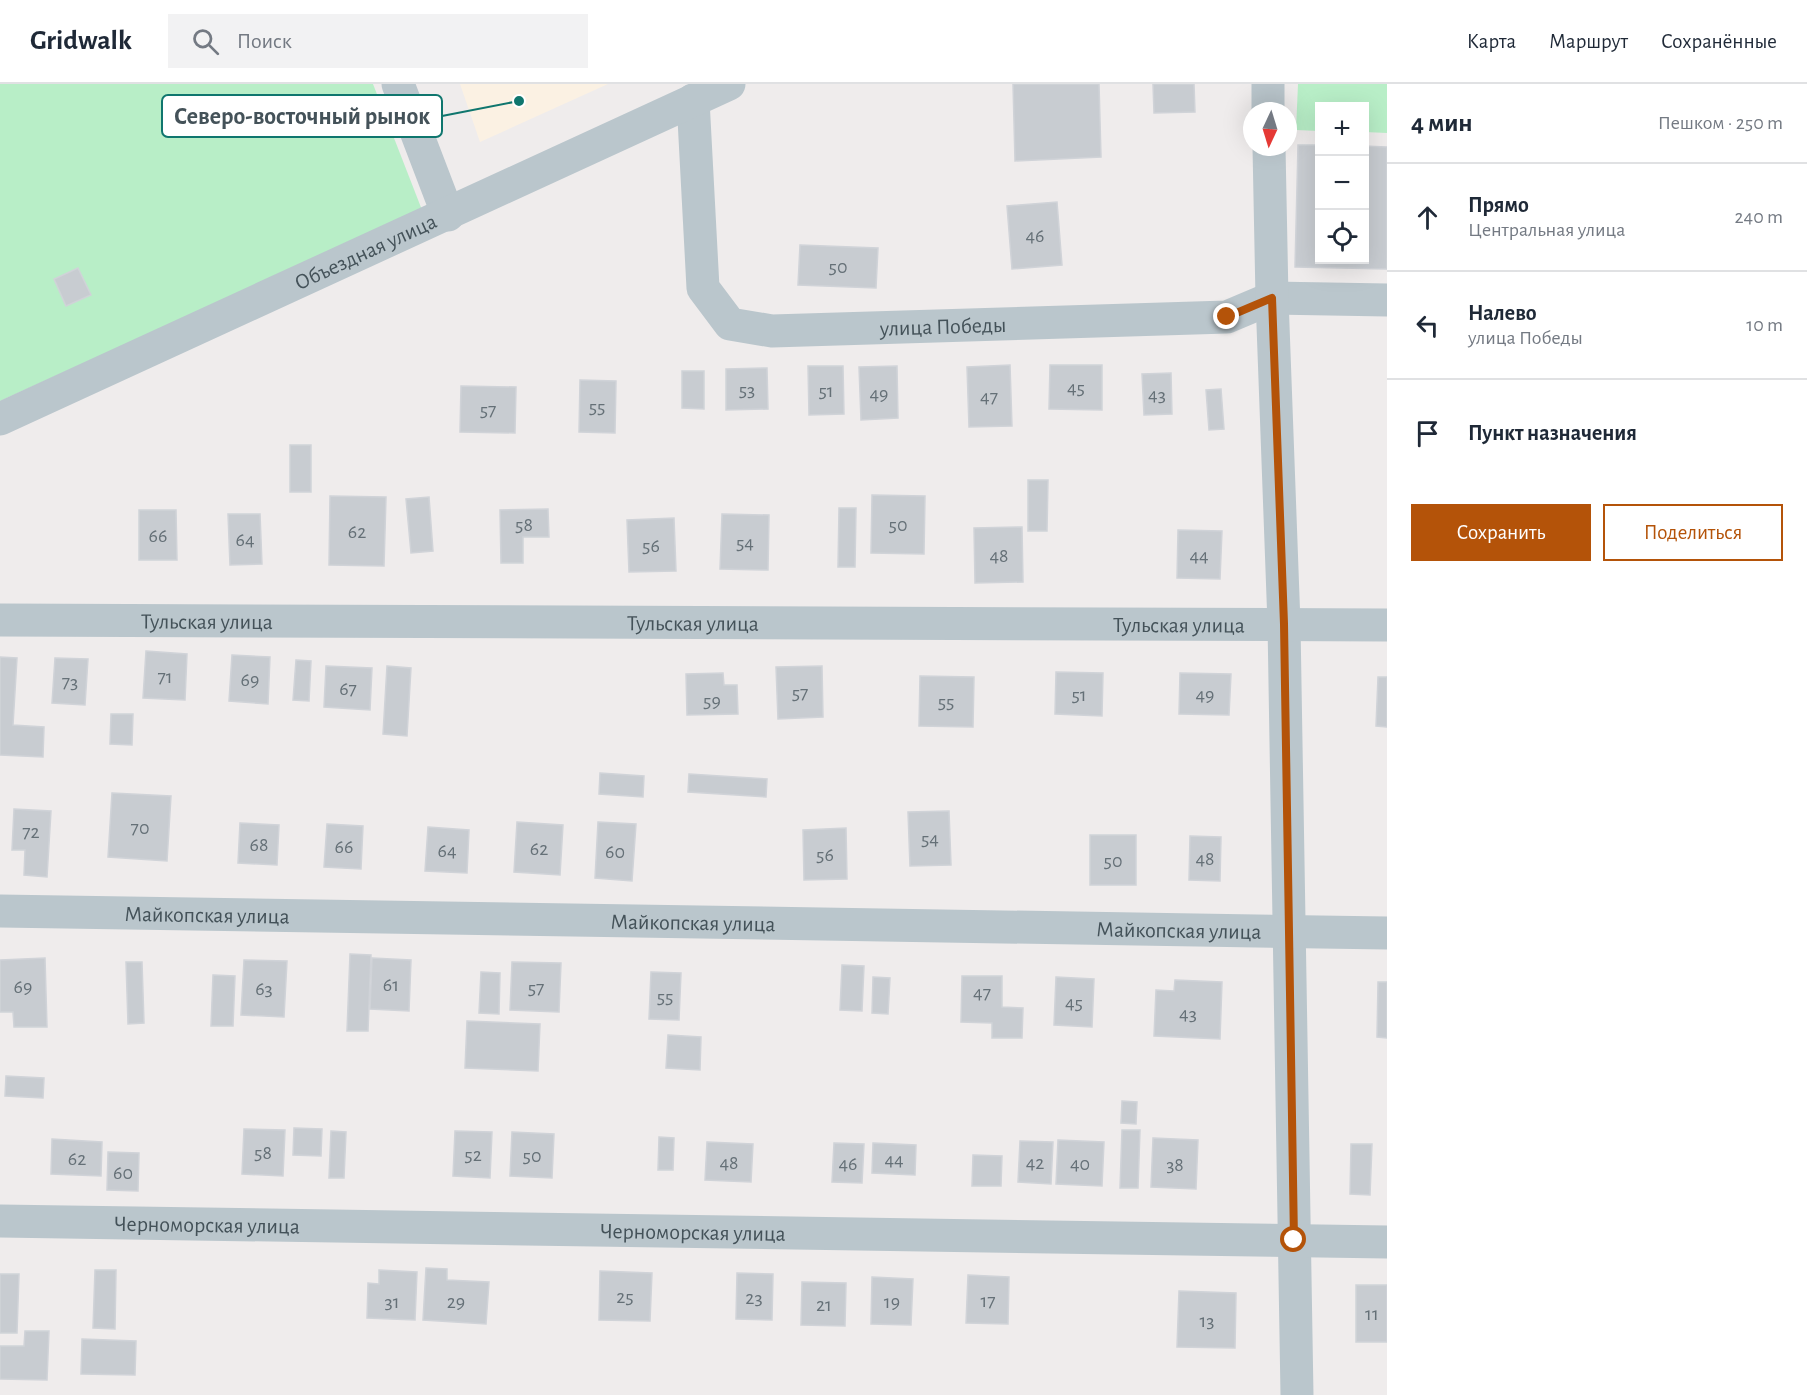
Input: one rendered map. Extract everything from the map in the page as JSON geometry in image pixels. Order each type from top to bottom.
[{"type":"street","points":[[398,84],[448,215]]},
{"type":"street","name":"Объездная улица","points":[[0,419],[729,84]]},
{"type":"street","points":[[1268,84],[1268,102]]},
{"type":"street","name":"улица Победы","points":[[693,100],[703,288],[730,324],[772,332],[1227,317],[1272,298],[1387,300]]},
{"type":"street","points":[[1269,156],[1284,624],[1297,1395]]},
{"type":"street","name":"Тульская улица","points":[[0,620],[1387,626]]},
{"type":"street","name":"Майкопская улица","points":[[0,911],[1387,933]]},
{"type":"street","name":"Черноморская улица","points":[[0,1221],[1387,1242]]},
{"type":"shaded area","points":[[460,84],[608,84],[480,142]]},
{"type":"green space","points":[[0,84],[373,84],[422,210],[0,401]]},
{"type":"green space","points":[[1298,84],[1387,84],[1387,133],[1369,132],[1369,102],[1315,102],[1315,131],[1297,130]]},
{"type":"building","points":[[1013,84],[1099,84],[1101,157],[1015,161]]},
{"type":"building","points":[[1153,84],[1194,84],[1195,112],[1154,113]]},
{"type":"building","points":[[1298,145],[1315,145],[1315,264],[1369,264],[1369,146],[1387,147],[1387,269],[1295,267]]},
{"type":"building","points":[[1057,202],[1062,265],[1012,269],[1007,206]]},
{"type":"building","points":[[800,245],[878,248],[876,288],[798,285]]},
{"type":"building","points":[[78,268],[91,295],[66,306],[54,279]]},
{"type":"building","points":[[1010,365],[1012,426],[969,427],[967,367]]},
{"type":"building","points":[[1050,365],[1102,365],[1102,410],[1049,409]]},
{"type":"building","points":[[808,366],[843,366],[844,414],[809,415]]},
{"type":"building","points":[[897,366],[898,418],[861,420],[859,367]]},
{"type":"building","points":[[767,368],[768,409],[726,410],[726,369]]},
{"type":"building","points":[[682,371],[704,371],[704,409],[682,408]]},
{"type":"building","points":[[1171,373],[1172,414],[1144,415],[1142,374]]},
{"type":"building","points":[[580,380],[616,381],[615,433],[579,432]]},
{"type":"building","points":[[461,386],[516,387],[515,433],[460,432]]},
{"type":"building","points":[[1221,389],[1224,429],[1209,430],[1206,390]]},
{"type":"building","points":[[290,445],[311,445],[311,492],[290,492]]},
{"type":"building","points":[[1028,480],[1048,480],[1047,531],[1028,531]]},
{"type":"building","points":[[872,495],[925,496],[924,554],[871,553]]},
{"type":"building","points":[[330,496],[386,497],[384,566],[329,565]]},
{"type":"building","points":[[429,497],[433,551],[411,553],[406,499]]},
{"type":"building","points":[[839,508],[856,508],[855,567],[838,567]]},
{"type":"building","points":[[548,509],[549,537],[523,537],[523,563],[501,563],[500,510]]},
{"type":"building","points":[[139,510],[176,510],[177,560],[139,560]]},
{"type":"building","points":[[228,514],[260,514],[262,564],[230,565]]},
{"type":"building","points":[[722,514],[769,515],[768,570],[720,569]]},
{"type":"building","points":[[674,518],[676,571],[629,572],[627,520]]},
{"type":"building","points":[[1022,527],[1023,582],[975,583],[974,528]]},
{"type":"building","points":[[1178,530],[1222,531],[1220,579],[1177,578]]},
{"type":"building","points":[[146,651],[187,654],[185,700],[143,698]]},
{"type":"building","points":[[232,655],[270,657],[268,704],[229,701]]},
{"type":"building","points":[[0,657],[17,658],[13,725],[44,727],[43,757],[0,755]]},
{"type":"building","points":[[55,658],[88,659],[85,705],[52,703]]},
{"type":"building","points":[[296,660],[311,661],[309,701],[293,700]]},
{"type":"building","points":[[326,666],[372,668],[370,710],[324,707]]},
{"type":"building","points":[[387,666],[411,668],[407,736],[383,734]]},
{"type":"building","points":[[822,666],[823,717],[778,719],[776,667]]},
{"type":"building","points":[[1056,672],[1103,673],[1102,716],[1055,714]]},
{"type":"building","points":[[723,673],[724,685],[737,685],[738,714],[687,715],[686,674]]},
{"type":"building","points":[[1180,673],[1231,674],[1229,715],[1179,714]]},
{"type":"building","points":[[920,676],[974,677],[973,727],[919,726]]},
{"type":"building","points":[[1378,677],[1387,677],[1387,727],[1376,726]]},
{"type":"building","points":[[111,714],[133,714],[132,745],[110,744]]},
{"type":"building","points":[[600,773],[644,776],[643,797],[599,794]]},
{"type":"building","points":[[689,774],[767,779],[766,797],[688,792]]},
{"type":"building","points":[[112,793],[171,796],[167,861],[108,857]]},
{"type":"building","points":[[14,809],[51,811],[47,877],[24,875],[25,850],[12,850]]},
{"type":"building","points":[[949,811],[951,865],[910,866],[908,812]]},
{"type":"building","points":[[517,822],[563,825],[560,875],[514,872]]},
{"type":"building","points":[[598,822],[636,824],[632,881],[595,878]]},
{"type":"building","points":[[240,823],[279,825],[277,865],[238,863]]},
{"type":"building","points":[[327,824],[363,826],[361,869],[324,867]]},
{"type":"building","points":[[428,827],[469,830],[467,873],[425,871]]},
{"type":"building","points":[[846,828],[847,879],[804,880],[803,830]]},
{"type":"building","points":[[1090,835],[1136,835],[1136,885],[1090,885]]},
{"type":"building","points":[[1190,836],[1221,837],[1220,881],[1189,880]]},
{"type":"building","points":[[350,954],[371,955],[368,1031],[347,1031]]},
{"type":"building","points":[[45,958],[47,1027],[14,1027],[13,1012],[0,1012],[0,960]]},
{"type":"building","points":[[372,958],[411,960],[409,1011],[370,1009]]},
{"type":"building","points":[[244,960],[287,961],[284,1017],[241,1015]]},
{"type":"building","points":[[126,962],[142,962],[144,1023],[128,1024]]},
{"type":"building","points":[[512,962],[561,963],[559,1012],[510,1010]]},
{"type":"building","points":[[842,965],[864,966],[862,1011],[840,1010]]},
{"type":"building","points":[[481,972],[500,973],[499,1014],[479,1013]]},
{"type":"building","points":[[651,972],[681,973],[679,1020],[649,1019]]},
{"type":"building","points":[[213,975],[235,976],[233,1026],[211,1026]]},
{"type":"building","points":[[962,976],[1002,976],[1002,1007],[1023,1008],[1022,1038],[992,1038],[992,1023],[961,1022]]},
{"type":"building","points":[[873,977],[890,978],[888,1014],[872,1013]]},
{"type":"building","points":[[1056,977],[1094,979],[1092,1027],[1054,1025]]},
{"type":"building","points":[[1175,980],[1222,982],[1220,1039],[1154,1036],[1156,990],[1174,991]]},
{"type":"building","points":[[1378,982],[1387,982],[1387,1038],[1377,1037]]},
{"type":"building","points":[[467,1021],[540,1024],[538,1071],[465,1068]]},
{"type":"building","points":[[668,1035],[701,1037],[700,1070],[666,1068]]},
{"type":"building","points":[[6,1076],[44,1078],[43,1098],[5,1096]]},
{"type":"building","points":[[1122,1101],[1137,1102],[1136,1124],[1121,1123]]},
{"type":"building","points":[[294,1128],[322,1129],[321,1156],[293,1155]]},
{"type":"building","points":[[244,1129],[285,1130],[283,1176],[242,1174]]},
{"type":"building","points":[[1122,1130],[1140,1130],[1138,1188],[1120,1188]]},
{"type":"building","points":[[331,1131],[346,1132],[344,1178],[329,1178]]},
{"type":"building","points":[[455,1131],[492,1132],[490,1178],[453,1176]]},
{"type":"building","points":[[512,1132],[554,1134],[552,1178],[510,1176]]},
{"type":"building","points":[[659,1137],[674,1138],[673,1170],[658,1170]]},
{"type":"building","points":[[1153,1138],[1198,1140],[1196,1189],[1151,1187]]},
{"type":"building","points":[[52,1139],[102,1142],[101,1176],[51,1174]]},
{"type":"building","points":[[1058,1140],[1104,1142],[1102,1186],[1056,1184]]},
{"type":"building","points":[[1020,1141],[1053,1142],[1051,1184],[1018,1182]]},
{"type":"building","points":[[707,1142],[753,1144],[751,1182],[705,1180]]},
{"type":"building","points":[[834,1143],[864,1144],[862,1183],[832,1182]]},
{"type":"building","points":[[873,1143],[916,1145],[915,1175],[872,1173]]},
{"type":"building","points":[[1351,1144],[1372,1144],[1370,1195],[1350,1194]]},
{"type":"building","points":[[108,1152],[139,1153],[138,1191],[107,1190]]},
{"type":"building","points":[[973,1155],[1002,1156],[1001,1186],[972,1186]]},
{"type":"building","points":[[426,1268],[447,1269],[447,1280],[489,1282],[486,1324],[423,1320]]},
{"type":"building","points":[[95,1270],[116,1270],[115,1329],[93,1328]]},
{"type":"building","points":[[379,1270],[417,1272],[415,1320],[367,1318],[368,1283],[379,1284]]},
{"type":"building","points":[[600,1271],[652,1273],[650,1321],[599,1320]]},
{"type":"building","points":[[737,1273],[773,1274],[772,1320],[736,1319]]},
{"type":"building","points":[[0,1274],[19,1274],[17,1333],[0,1333]]},
{"type":"building","points":[[968,1275],[1009,1277],[1008,1324],[966,1323]]},
{"type":"building","points":[[872,1277],[913,1279],[911,1325],[871,1324]]},
{"type":"building","points":[[802,1282],[846,1283],[845,1326],[801,1325]]},
{"type":"building","points":[[1356,1285],[1387,1285],[1387,1342],[1356,1342]]},
{"type":"building","points":[[1179,1291],[1236,1293],[1235,1348],[1177,1347]]},
{"type":"building","points":[[25,1331],[49,1331],[47,1380],[0,1379],[0,1346],[24,1346]]},
{"type":"building","points":[[82,1339],[136,1341],[135,1375],[81,1374]]},
{"type":"place","name":"Северо-восточный рынок","points":[[519,101]]},
{"type":"route","points":[[1227,317],[1272,298],[1284,624],[1294,1240]]}]
